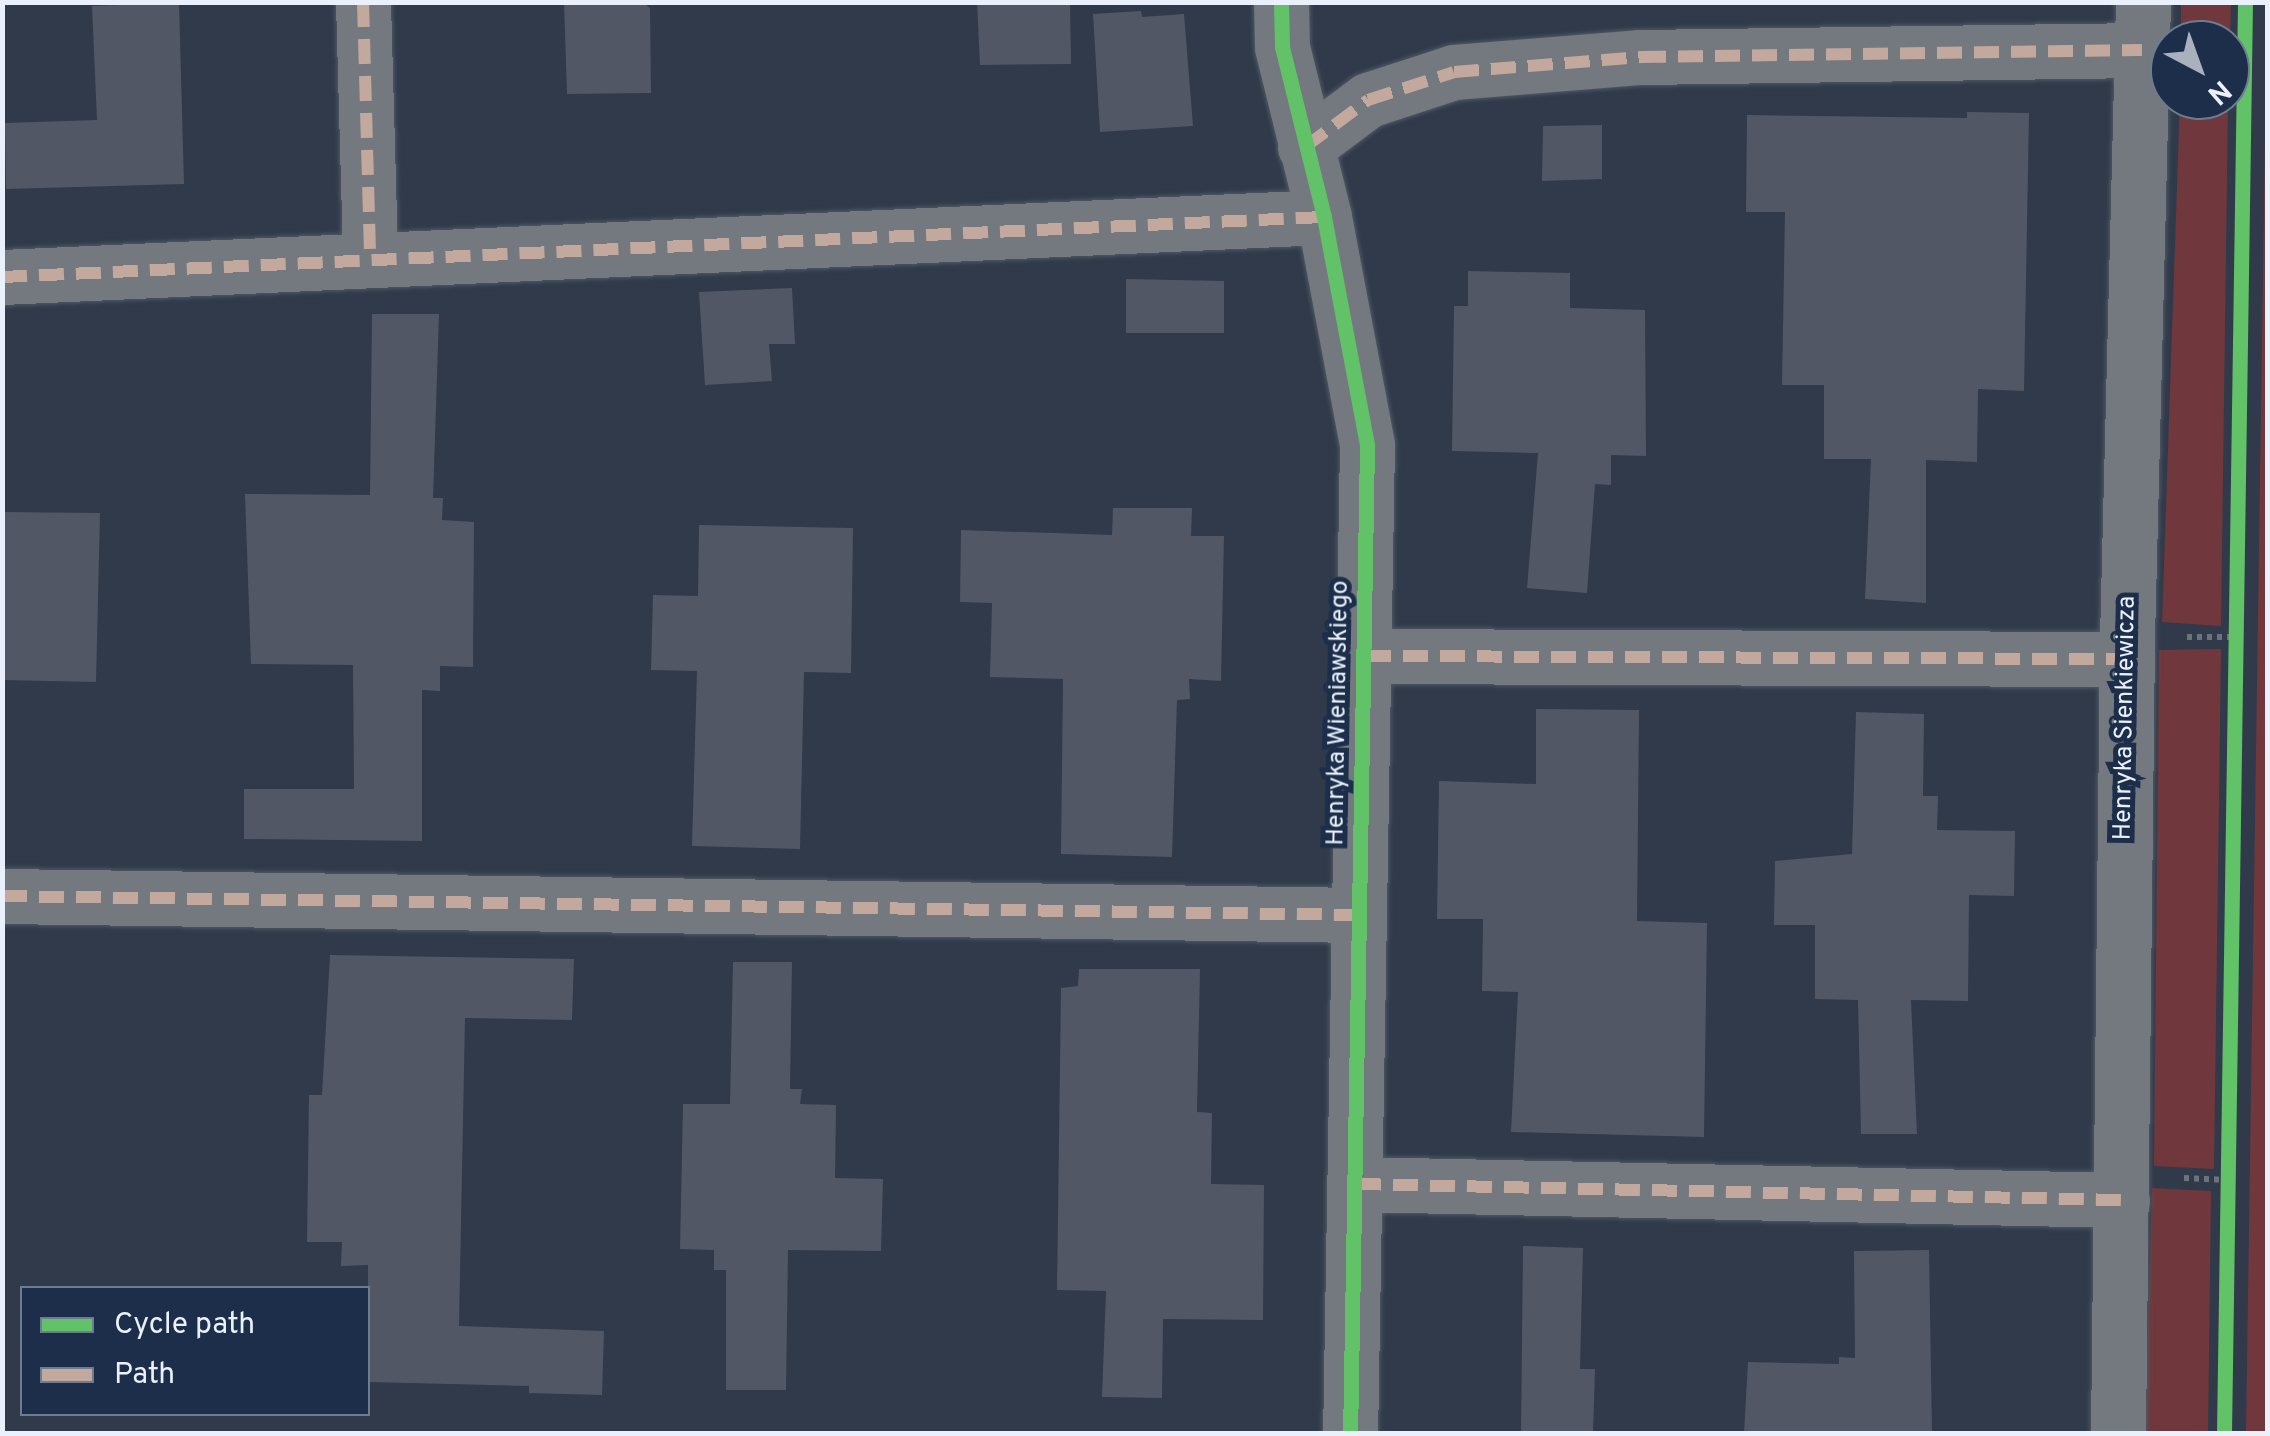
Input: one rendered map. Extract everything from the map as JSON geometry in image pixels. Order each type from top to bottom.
[{"type":"street","points":[[363,2],[370,258]]},
{"type":"street","name":"Henryka Wieniawskiego","points":[[1280,2],[1282,47],[1324,217],[1367,444],[1350,1434]]},
{"type":"street","points":[[1305,146],[1368,100],[1454,72],[2143,26]]},
{"type":"street","name":"Henryka Sienkiewicza","points":[[2118,1434],[2126,659],[2143,26]]},
{"type":"street","points":[[2,277],[1324,217]]},
{"type":"street","points":[[1366,656],[2126,659]]},
{"type":"street","points":[[2,896],[1359,915]]},
{"type":"street","points":[[1356,1184],[2122,1200]]},
{"type":"shaded area","points":[[2181,3],[2231,3],[2231,20],[2181,20]]},
{"type":"shaded area","points":[[2267,3],[2268,1433],[2246,1434],[2246,1433]]},
{"type":"shaded area","points":[[2179,120],[2228,120],[2221,626],[2162,622]]},
{"type":"shaded area","points":[[2221,649],[2214,1169],[2154,1166],[2159,650]]},
{"type":"shaded area","points":[[2152,1188],[2211,1191],[2208,1433],[2145,1434]]},
{"type":"building","points":[[564,2],[643,2],[650,8],[651,93],[567,94]]},
{"type":"building","points":[[977,2],[1070,2],[1071,64],[980,65]]},
{"type":"building","points":[[179,3],[184,184],[6,189],[5,123],[97,120],[92,6]]},
{"type":"building","points":[[1141,11],[1142,17],[1184,14],[1193,126],[1100,132],[1093,14]]},
{"type":"building","points":[[1967,112],[2029,113],[2024,391],[1978,389],[1977,462],[1926,460],[1926,603],[1865,599],[1871,459],[1824,459],[1824,385],[1782,385],[1785,212],[1746,212],[1747,115],[1967,118]]},
{"type":"building","points":[[1602,125],[1602,179],[1542,181],[1543,126]]},
{"type":"building","points":[[1468,271],[1570,273],[1570,308],[1645,310],[1646,456],[1611,455],[1611,485],[1595,484],[1587,593],[1527,588],[1538,453],[1452,451],[1454,306],[1468,306]]},
{"type":"building","points":[[1126,279],[1224,281],[1224,333],[1126,333]]},
{"type":"building","points":[[792,288],[795,344],[769,344],[772,381],[705,385],[699,292]]},
{"type":"building","points":[[372,314],[439,314],[433,498],[443,498],[442,520],[474,522],[473,667],[440,666],[440,691],[422,690],[422,841],[244,839],[244,789],[354,789],[353,665],[251,664],[245,494],[370,495]]},
{"type":"building","points":[[1113,508],[1192,508],[1191,536],[1224,536],[1221,681],[1189,679],[1190,699],[1177,700],[1172,857],[1061,854],[1063,679],[990,677],[992,603],[960,602],[961,530],[1112,535]]},
{"type":"building","points":[[2,512],[100,513],[96,682],[2,680]]},
{"type":"building","points":[[699,525],[853,528],[851,673],[804,672],[800,849],[692,846],[697,671],[651,670],[653,595],[698,596]]},
{"type":"building","points":[[1536,709],[1639,710],[1637,921],[1707,923],[1704,1137],[1511,1132],[1518,992],[1482,991],[1483,919],[1437,919],[1439,781],[1536,784]]},
{"type":"building","points":[[1856,712],[1924,714],[1923,796],[1938,796],[1937,830],[2015,831],[2014,896],[1969,895],[1968,1001],[1911,1000],[1917,1134],[1861,1134],[1858,1000],[1815,999],[1815,925],[1774,925],[1775,861],[1852,854]]},
{"type":"building","points":[[330,955],[574,959],[572,1020],[465,1018],[459,1326],[604,1331],[602,1395],[529,1393],[529,1386],[370,1382],[368,1265],[341,1266],[342,1242],[307,1242],[309,1095],[322,1095]]},
{"type":"building","points":[[733,962],[792,962],[790,1089],[802,1089],[800,1104],[836,1105],[835,1178],[883,1179],[881,1251],[788,1250],[786,1390],[726,1390],[726,1270],[714,1270],[714,1250],[680,1249],[683,1104],[730,1104]]},
{"type":"building","points":[[1079,969],[1200,969],[1197,1112],[1212,1113],[1211,1184],[1264,1185],[1263,1320],[1163,1319],[1162,1398],[1102,1397],[1106,1291],[1057,1290],[1061,988],[1078,986]]},
{"type":"building","points":[[1523,1246],[1583,1248],[1580,1369],[1595,1369],[1593,1434],[1521,1434]]},
{"type":"building","points":[[1929,1250],[1932,1434],[1744,1434],[1748,1362],[1839,1364],[1839,1357],[1855,1358],[1854,1251]]},
{"type":"marked path","points":[[363,2],[370,259]]},
{"type":"marked path","points":[[1305,147],[1368,100],[1454,72],[1641,57],[2142,50]]},
{"type":"marked path","points":[[2,277],[1324,217]]},
{"type":"marked path","points":[[1366,656],[2126,659]]},
{"type":"marked path","points":[[2,896],[1359,915]]},
{"type":"marked path","points":[[1356,1184],[2122,1200]]},
{"type":"cycle path","points":[[1281,2],[1282,47],[1324,217],[1367,445],[1350,1434]]},
{"type":"cycle path","points":[[2224,1434],[2245,2]]}]
